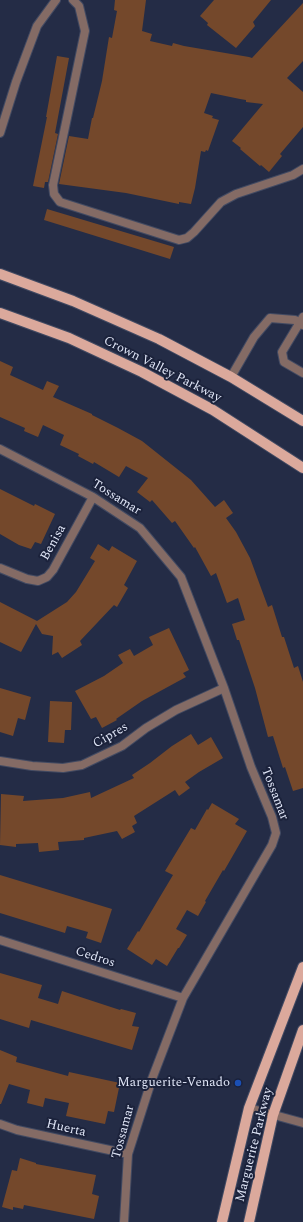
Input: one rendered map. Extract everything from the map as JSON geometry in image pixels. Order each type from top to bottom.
[{"type":"main road","name":"Crown Valley Parkway","points":[[0,274],[73,302],[159,339],[231,377],[303,421]]},
{"type":"main road","name":"Crown Valley Parkway","points":[[0,313],[69,338],[142,372],[213,410],[303,468]]},
{"type":"main road","name":"Marguerite Parkway","points":[[222,1222],[249,1108],[303,967]]},
{"type":"main road","name":"Marguerite Parkway","points":[[249,1222],[274,1115],[303,1030]]},
{"type":"street","points":[[0,133],[16,82],[37,26],[56,0]]},
{"type":"street","points":[[73,0],[78,6],[85,31],[53,185],[54,194],[60,202],[179,240],[187,238],[194,232],[221,202],[236,194],[293,175],[303,169]]},
{"type":"street","points":[[231,377],[254,337],[270,318],[302,322],[282,352],[284,362],[303,372]]},
{"type":"street","name":"Tossamar","points":[[0,449],[93,497],[140,528],[181,577],[224,688],[251,767],[272,817],[276,833],[272,845],[183,998],[152,1078],[128,1154],[124,1222]]},
{"type":"street","name":"Benisa","points":[[0,568],[27,579],[38,581],[47,577],[53,570],[93,497]]},
{"type":"street","name":"Cipres","points":[[0,760],[32,766],[63,768],[82,765],[122,746],[146,728],[176,710],[224,688]]},
{"type":"street","name":"Cedros","points":[[0,940],[183,998]]},
{"type":"street","points":[[249,1108],[303,1124]]},
{"type":"street","name":"Huerta","points":[[0,1124],[17,1130],[128,1154]]},
{"type":"building","points":[[115,0],[146,0],[142,31],[152,34],[150,41],[172,46],[173,43],[252,58],[303,3],[303,61],[287,78],[303,92],[303,127],[280,154],[282,156],[269,172],[232,141],[263,104],[246,102],[246,100],[211,93],[204,113],[219,120],[208,151],[201,151],[191,204],[179,202],[179,204],[126,193],[59,184],[69,136],[88,139],[102,81],[109,37],[112,38],[117,11],[114,10]]},
{"type":"building","points":[[214,0],[271,0],[253,22],[255,26],[236,48],[207,25],[208,23],[200,16]]},
{"type":"building","points":[[57,56],[69,58],[55,133],[58,134],[48,182],[45,182],[44,188],[33,186],[47,117]]},
{"type":"building","points":[[47,209],[174,247],[170,259],[44,220]]},
{"type":"building","points":[[0,361],[13,367],[10,375],[43,390],[47,381],[59,386],[53,397],[92,414],[142,441],[191,480],[215,507],[224,500],[233,513],[226,518],[236,532],[250,558],[268,607],[272,605],[294,668],[298,666],[303,682],[303,788],[293,791],[285,767],[283,768],[273,736],[268,737],[255,688],[232,624],[245,620],[238,598],[227,603],[216,573],[211,576],[195,547],[194,548],[175,521],[172,523],[152,500],[150,502],[137,492],[148,478],[126,466],[119,477],[94,462],[93,464],[78,456],[79,454],[60,445],[64,435],[43,425],[38,437],[24,431],[25,428],[0,417]]},
{"type":"building","points":[[0,489],[34,506],[35,504],[55,514],[41,544],[35,542],[31,549],[19,545],[0,534]]},
{"type":"building","points":[[98,544],[109,551],[112,546],[137,561],[124,585],[128,588],[117,607],[114,605],[80,641],[82,645],[62,658],[58,652],[52,655],[53,636],[42,634],[36,624],[21,652],[0,642],[0,602],[37,621],[67,602],[76,592],[95,561],[90,558]]},
{"type":"building","points":[[169,628],[189,670],[183,673],[186,677],[142,701],[116,719],[117,720],[102,728],[96,717],[91,719],[75,691],[104,676],[123,663],[118,655],[130,649],[134,656],[153,645],[149,637]]},
{"type":"building","points":[[0,688],[31,697],[25,720],[18,718],[13,736],[0,732]]},
{"type":"building","points":[[50,701],[72,702],[71,730],[65,730],[64,743],[48,742]]},
{"type":"building","points":[[191,734],[198,745],[211,737],[223,758],[185,782],[190,788],[179,796],[175,790],[134,816],[137,823],[132,826],[135,832],[122,839],[117,831],[84,838],[84,840],[58,842],[59,850],[39,852],[38,843],[16,844],[16,847],[0,845],[1,794],[24,796],[23,801],[63,798],[90,792],[91,798],[134,778],[132,775]]},
{"type":"building","points":[[212,803],[239,819],[235,824],[247,831],[205,901],[206,902],[198,916],[187,910],[176,929],[187,935],[167,966],[156,959],[152,965],[127,949],[138,931],[139,932],[173,875],[165,871],[191,828],[195,830]]},
{"type":"building","points":[[0,875],[112,909],[101,943],[86,938],[88,932],[67,926],[65,933],[0,913]]},
{"type":"building","points":[[0,973],[42,985],[38,998],[58,1004],[62,991],[120,1010],[136,1013],[132,1026],[139,1027],[132,1050],[31,1020],[29,1028],[0,1019]]},
{"type":"building","points":[[0,1050],[17,1057],[16,1062],[68,1076],[69,1072],[120,1083],[114,1112],[108,1111],[105,1124],[66,1116],[69,1103],[45,1098],[43,1107],[27,1103],[30,1090],[9,1084],[0,1104]]},
{"type":"building","points":[[20,1158],[36,1164],[96,1175],[92,1194],[99,1196],[94,1219],[24,1205],[23,1209],[13,1207],[13,1210],[2,1207],[12,1170],[17,1171]]},
{"type":"place","name":"Marguerite-Venado","points":[[238,1083]]}]
